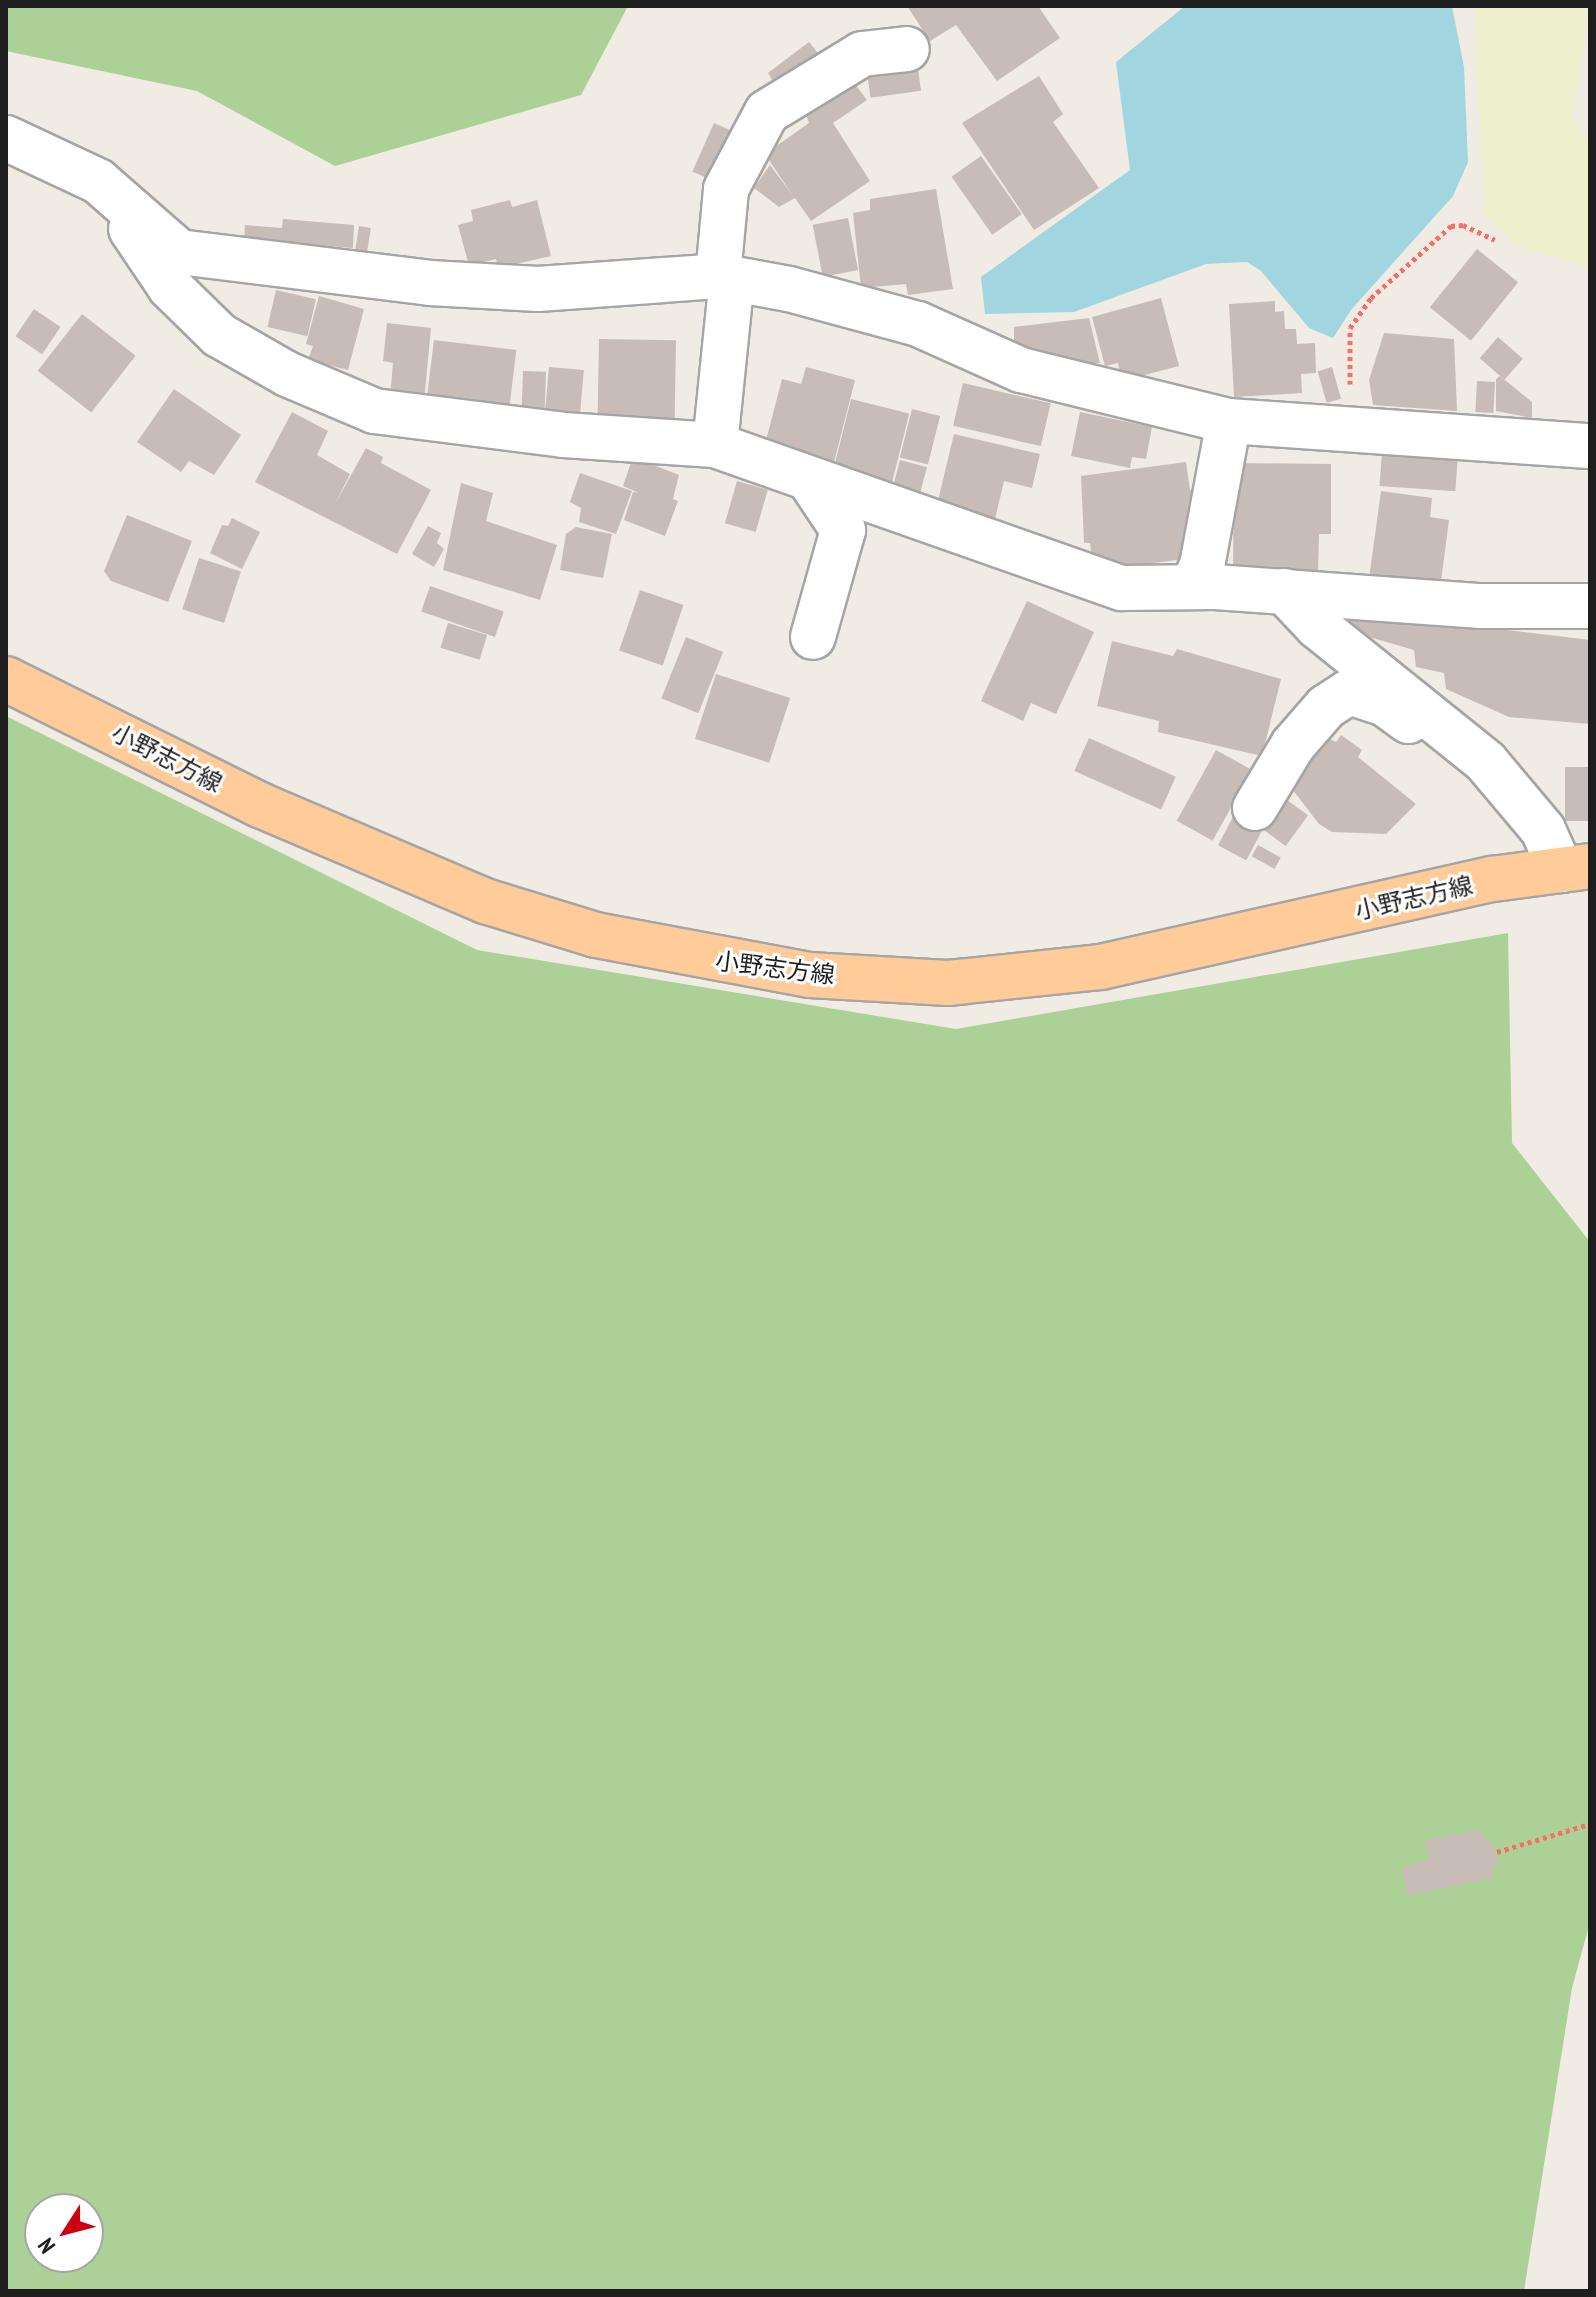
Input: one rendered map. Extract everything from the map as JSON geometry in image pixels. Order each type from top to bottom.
[{"type":"main road","name":"小野志方線","points":[[6,679],[260,805],[485,901],[596,935],[810,975],[948,983],[1101,967],[1493,879],[1575,868]]},
{"type":"street","points":[[715,445],[725,277],[726,189],[767,112],[862,54],[907,49]]},
{"type":"street","points":[[6,138],[98,181],[179,252],[430,283],[538,289],[725,277],[918,324],[1021,370],[1229,421],[1590,446]]},
{"type":"street","points":[[98,181],[170,287],[219,335],[302,380],[374,411],[563,435],[715,445],[811,482],[1122,588],[1284,591],[1481,606],[1590,606]]},
{"type":"street","points":[[1192,587],[1202,566],[1229,421]]},
{"type":"street","points":[[811,482],[843,530],[813,637]]},
{"type":"street","points":[[1284,591],[1317,626],[1449,729],[1508,787],[1575,868]]},
{"type":"street","points":[[1255,808],[1293,745],[1326,707],[1349,692],[1385,704],[1477,776],[1508,787]]},
{"type":"path","points":[[1357,429],[1346,364],[1350,328],[1371,298],[1451,226],[1463,225],[1495,240]]},
{"type":"path","points":[[1497,1852],[1590,1824]]},
{"type":"green space","points":[[6,6],[628,6],[581,95],[335,166],[197,91],[6,51]]},
{"type":"green space","points":[[1474,6],[1590,6],[1572,118],[1590,142],[1590,267],[1516,246],[1485,215]]},
{"type":"green space","points":[[6,716],[477,950],[956,1029],[1508,933],[1512,1143],[1590,1242],[1590,1922],[1572,1988],[1524,2291],[6,2291]]},
{"type":"water","points":[[1185,6],[1452,6],[1464,67],[1468,162],[1453,196],[1351,310],[1333,338],[1309,328],[1261,271],[1247,262],[1206,264],[1074,312],[985,314],[981,277],[1130,170],[1116,62]]},
{"type":"building","points":[[907,6],[1038,6],[1060,38],[997,81],[956,25],[930,41]]},
{"type":"building","points":[[809,42],[822,58],[777,89],[768,73]]},
{"type":"building","points":[[917,62],[921,91],[871,98],[866,69]]},
{"type":"building","points":[[1039,76],[1063,114],[1053,122],[1099,188],[1034,230],[962,123]]},
{"type":"building","points":[[851,79],[867,100],[833,123],[870,181],[811,221],[795,198],[779,207],[754,188],[770,165],[793,196],[765,154],[809,123],[805,111]]},
{"type":"building","points":[[714,123],[736,133],[714,181],[692,171]]},
{"type":"building","points":[[981,156],[1022,214],[992,235],[952,177]]},
{"type":"building","points":[[936,189],[953,289],[908,295],[906,284],[861,288],[853,213],[870,210],[870,199]]},
{"type":"building","points":[[510,200],[512,207],[537,200],[551,256],[498,268],[496,259],[469,266],[458,225],[473,221],[471,210]]},
{"type":"building","points":[[848,218],[858,270],[823,277],[813,225]]},
{"type":"building","points":[[283,219],[354,225],[353,248],[244,239],[245,225],[282,228]]},
{"type":"building","points":[[359,226],[371,228],[366,258],[354,256]]},
{"type":"building","points":[[1477,249],[1518,282],[1471,341],[1430,307]]},
{"type":"building","points":[[276,290],[316,299],[307,336],[267,327]]},
{"type":"building","points":[[319,296],[364,309],[348,370],[308,360],[313,346],[306,344]]},
{"type":"building","points":[[1161,298],[1179,366],[1122,381],[1118,363],[1105,366],[1092,317]]},
{"type":"building","points":[[1275,301],[1275,312],[1284,311],[1285,329],[1296,329],[1297,344],[1315,343],[1316,373],[1301,374],[1302,393],[1234,397],[1229,304]]},
{"type":"building","points":[[34,309],[61,327],[42,354],[16,336]]},
{"type":"building","points":[[82,314],[136,356],[91,413],[38,371]]},
{"type":"building","points":[[1089,318],[1100,363],[1057,364],[1014,348],[1014,327]]},
{"type":"building","points":[[387,323],[431,328],[424,401],[390,398],[393,363],[383,361]]},
{"type":"building","points":[[1384,333],[1454,339],[1457,411],[1373,405],[1369,380]]},
{"type":"building","points":[[1498,337],[1523,359],[1505,380],[1480,358]]},
{"type":"building","points":[[599,339],[676,340],[675,424],[598,423]]},
{"type":"building","points":[[434,340],[516,350],[509,413],[426,403]]},
{"type":"building","points":[[549,367],[584,370],[579,423],[544,420]]},
{"type":"building","points":[[806,367],[855,380],[833,466],[764,448],[782,379],[801,384]]},
{"type":"building","points":[[1332,367],[1341,399],[1327,403],[1318,371]]},
{"type":"building","points":[[523,371],[546,372],[544,416],[521,415]]},
{"type":"building","points":[[1500,376],[1532,402],[1532,418],[1496,411],[1496,379]]},
{"type":"building","points":[[1477,381],[1495,382],[1493,413],[1475,412]]},
{"type":"building","points":[[963,383],[1051,403],[1041,446],[953,426]]},
{"type":"building","points":[[174,389],[241,435],[214,475],[189,461],[181,472],[137,442]]},
{"type":"building","points":[[851,399],[909,414],[891,486],[833,472]]},
{"type":"building","points":[[912,409],[940,416],[928,465],[900,458]]},
{"type":"building","points":[[292,412],[328,431],[317,455],[350,474],[334,506],[366,448],[383,457],[381,463],[431,490],[397,554],[255,482]]},
{"type":"building","points":[[1080,412],[1152,427],[1146,459],[1132,457],[1130,468],[1071,456]]},
{"type":"building","points":[[954,434],[1040,454],[1032,488],[1004,481],[994,523],[936,509]]},
{"type":"building","points":[[1382,451],[1458,456],[1455,491],[1380,486]]},
{"type":"building","points":[[633,457],[679,475],[673,499],[678,501],[665,536],[624,520],[633,492],[639,493],[623,486]]},
{"type":"building","points":[[900,460],[927,467],[919,499],[891,492]]},
{"type":"building","points":[[1186,462],[1190,490],[1197,489],[1199,557],[1094,571],[1090,543],[1084,543],[1081,476]]},
{"type":"building","points":[[1234,463],[1331,464],[1331,534],[1319,534],[1318,573],[1233,572]]},
{"type":"building","points":[[580,473],[632,491],[616,534],[579,522],[581,508],[570,502]]},
{"type":"building","points":[[737,481],[768,490],[756,532],[725,523]]},
{"type":"building","points":[[461,483],[493,493],[486,521],[557,545],[540,600],[443,570]]},
{"type":"building","points":[[1381,491],[1432,498],[1430,517],[1449,520],[1440,589],[1369,579]]},
{"type":"building","points":[[127,515],[192,541],[168,602],[111,581],[104,571]]},
{"type":"building","points":[[232,518],[260,532],[242,569],[210,553],[222,525],[228,526]]},
{"type":"building","points":[[428,526],[441,533],[437,543],[444,549],[434,567],[412,554]]},
{"type":"building","points":[[576,527],[612,534],[603,578],[560,570],[566,534]]},
{"type":"building","points":[[199,558],[241,572],[224,623],[182,609]]},
{"type":"building","points":[[430,586],[504,611],[495,637],[421,612]]},
{"type":"building","points":[[640,590],[683,605],[663,665],[619,651]]},
{"type":"building","points":[[1027,601],[1094,632],[1056,714],[1031,703],[1023,721],[981,701]]},
{"type":"building","points":[[1347,611],[1590,640],[1590,724],[1509,717],[1446,689],[1444,673],[1416,667],[1414,650],[1345,630]]},
{"type":"building","points":[[448,623],[487,635],[480,660],[440,648]]},
{"type":"building","points":[[686,637],[723,652],[698,713],[661,698]]},
{"type":"building","points":[[1112,641],[1173,656],[1177,649],[1281,679],[1262,756],[1158,732],[1159,721],[1097,706]]},
{"type":"building","points":[[716,674],[790,698],[769,763],[695,739]]},
{"type":"building","points":[[1341,735],[1362,750],[1358,757],[1416,804],[1386,834],[1332,832],[1319,824],[1286,781],[1330,739],[1336,742]]},
{"type":"building","points":[[1089,738],[1176,777],[1161,810],[1074,771]]},
{"type":"building","points":[[1216,750],[1252,770],[1213,841],[1177,821]]},
{"type":"building","points":[[1565,767],[1590,767],[1590,821],[1565,821]]},
{"type":"building","points":[[1287,800],[1308,815],[1286,846],[1265,831]]},
{"type":"building","points":[[1233,817],[1261,832],[1246,860],[1218,845]]},
{"type":"building","points":[[1258,845],[1281,858],[1274,869],[1252,856]]},
{"type":"building","points":[[1481,1830],[1485,1841],[1491,1841],[1498,1865],[1492,1868],[1494,1878],[1408,1895],[1401,1868],[1429,1859],[1425,1840]]}]
